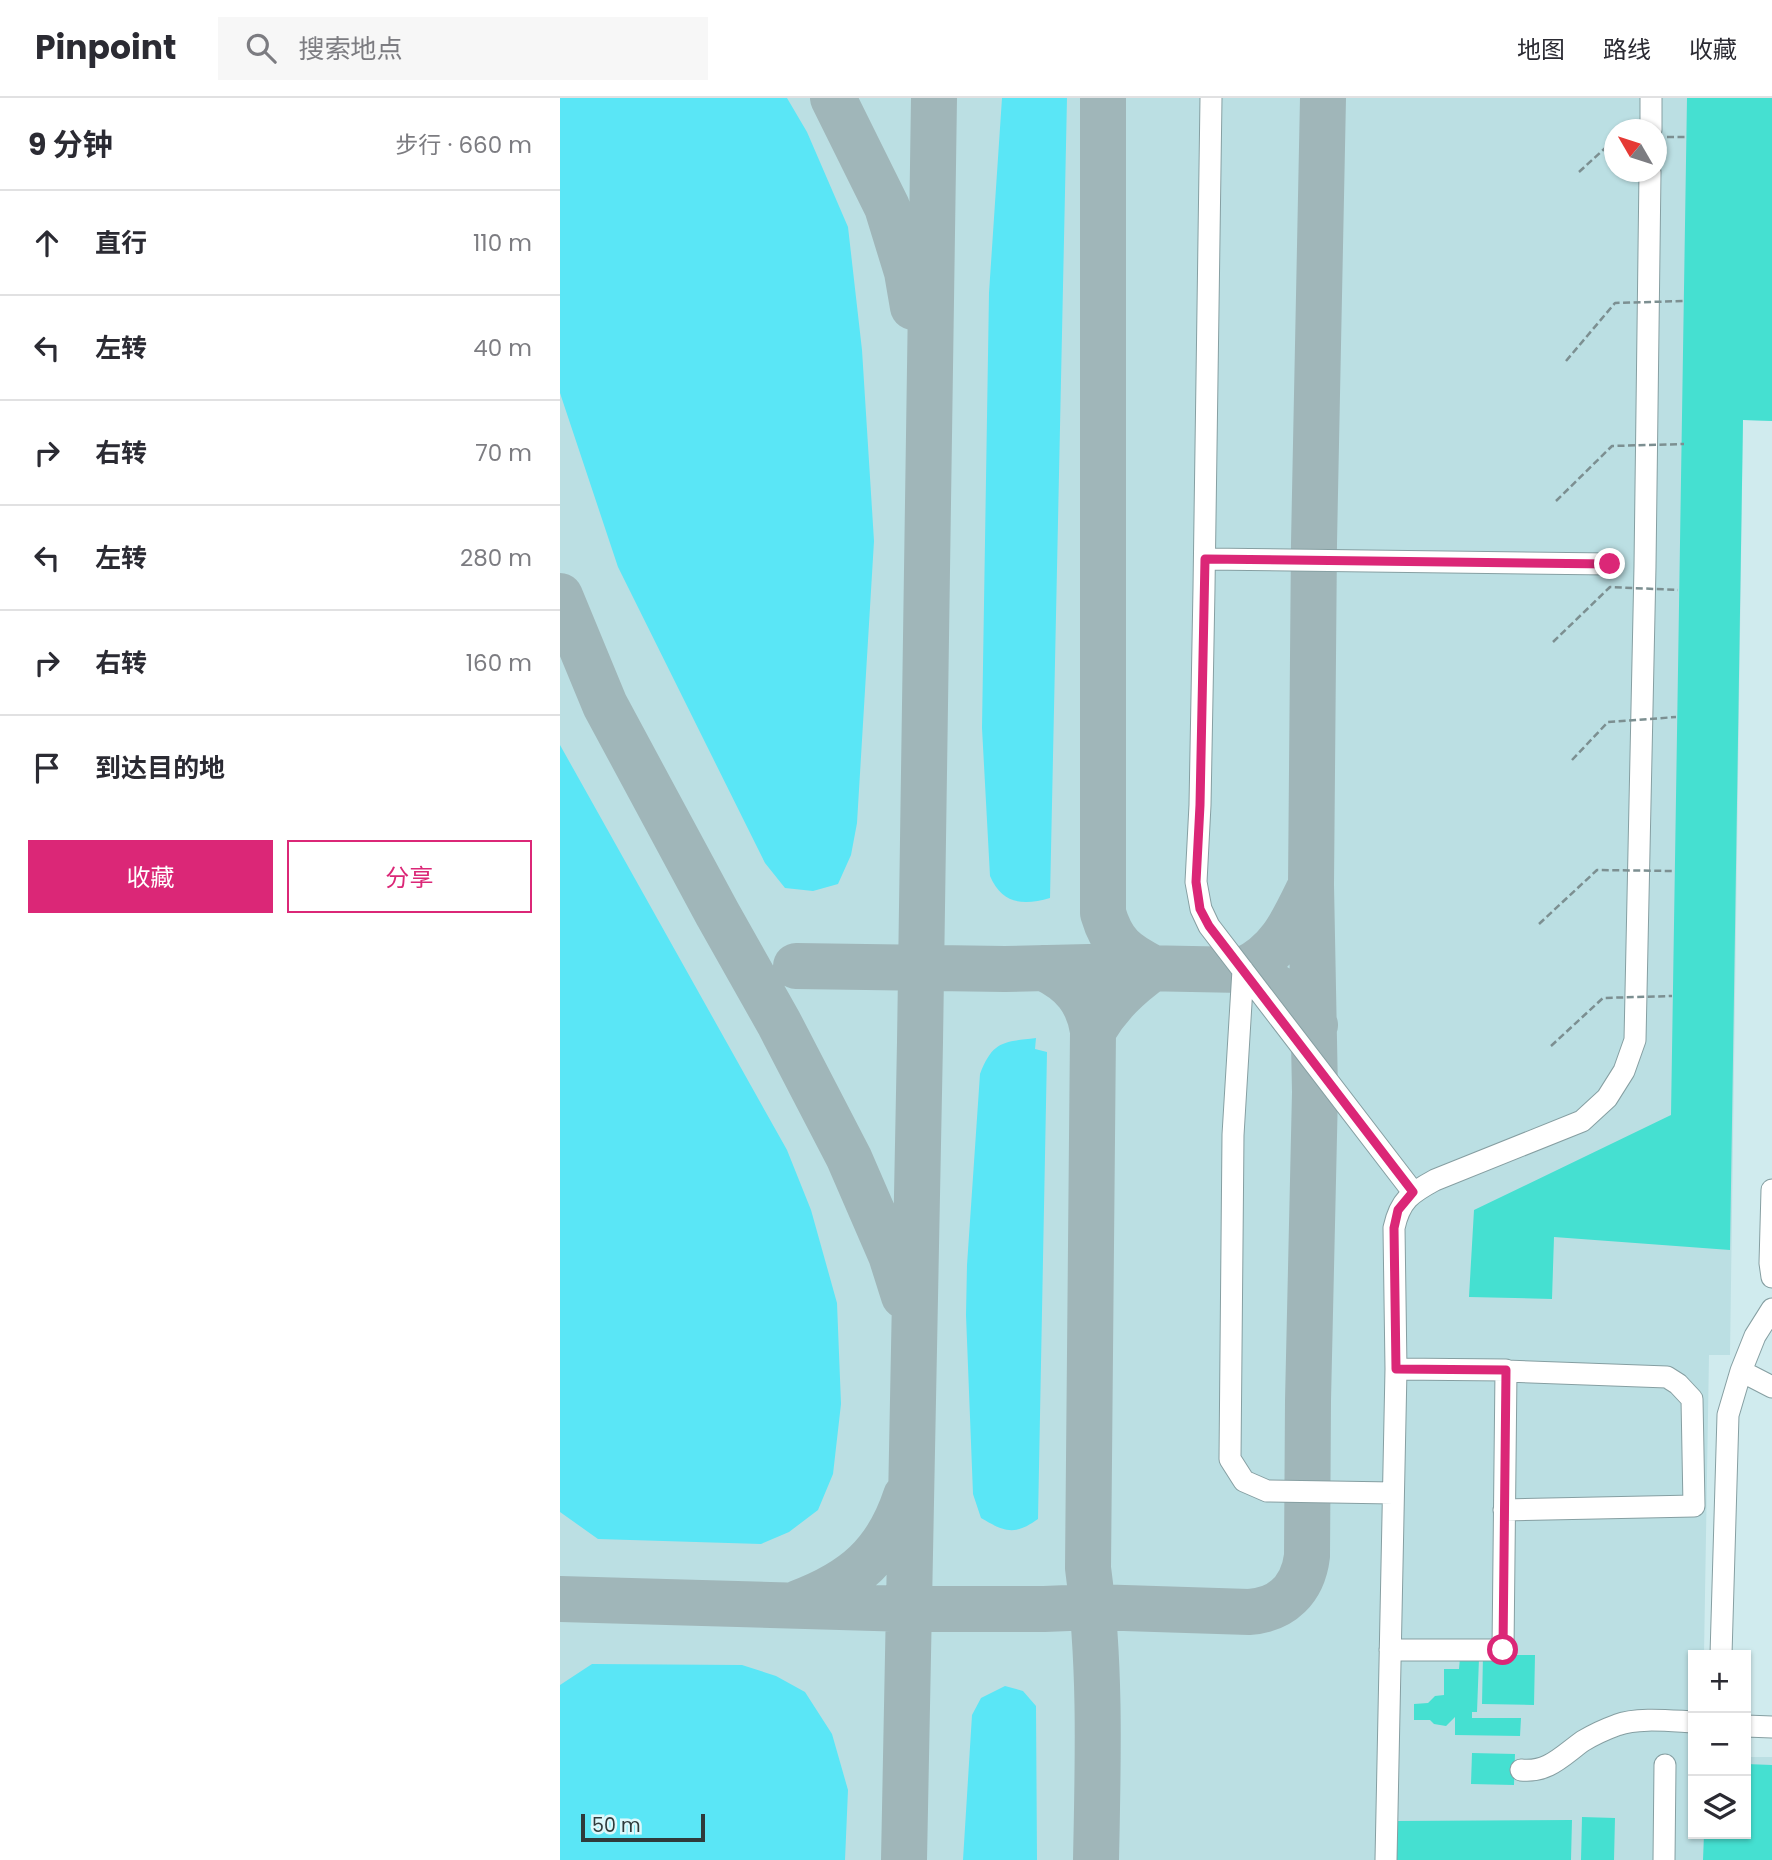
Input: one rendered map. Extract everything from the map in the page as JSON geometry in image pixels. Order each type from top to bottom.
[{"type":"street","points":[[1211,98],[1205,559],[1196,882],[1200,909],[1209,926],[1413,1192]]},
{"type":"street","points":[[1651,98],[1651,119]]},
{"type":"street","points":[[1386,1860],[1396,1369],[1394,1228],[1398,1210],[1413,1192],[1435,1180],[1582,1121],[1607,1098],[1625,1071],[1635,1041],[1650,182]]},
{"type":"street","points":[[1205,559],[1610,564]]},
{"type":"street","points":[[1243,970],[1233,1135],[1230,1459],[1244,1481],[1267,1491],[1394,1493]]},
{"type":"street","points":[[1772,1190],[1772,1277]]},
{"type":"street","points":[[1721,1650],[1728,1415],[1755,1336],[1772,1309]]},
{"type":"street","points":[[1396,1369],[1506,1370],[1667,1377],[1692,1399],[1693,1506],[1504,1510]]},
{"type":"street","points":[[1390,1650],[1503,1650],[1506,1371]]},
{"type":"street","points":[[1741,1371],[1772,1387]]},
{"type":"street","points":[[1521,1770],[1542,1769],[1555,1763],[1585,1740],[1620,1723],[1663,1720],[1688,1722]]},
{"type":"street","points":[[1751,1726],[1772,1727]]},
{"type":"street","points":[[1664,1860],[1665,1765]]},
{"type":"path","points":[[1667,137],[1686,138]]},
{"type":"path","points":[[1579,172],[1604,150]]},
{"type":"path","points":[[1566,361],[1615,303],[1683,301]]},
{"type":"path","points":[[1556,501],[1612,446],[1684,444]]},
{"type":"path","points":[[1553,642],[1610,587],[1678,590]]},
{"type":"path","points":[[1572,760],[1608,722],[1676,717]]},
{"type":"path","points":[[1539,924],[1597,870],[1674,871]]},
{"type":"path","points":[[1551,1046],[1603,998],[1672,996]]},
{"type":"shaded area","points":[[560,98],[1772,98],[1772,421],[1743,420],[1730,1355],[1709,1355],[1704,1650],[1688,1650],[1688,1839],[1751,1839],[1751,1757],[1772,1757],[1772,1860],[560,1860]]},
{"type":"shaded area","points":[[560,98],[787,98],[807,132],[848,227],[862,350],[874,541],[857,823],[851,855],[838,884],[813,891],[785,888],[765,863],[618,567],[560,393]]},
{"type":"shaded area","points":[[1002,98],[1067,98],[1050,898],[1031,902],[1007,897],[990,876],[982,728],[989,293]]},
{"type":"shaded area","points":[[560,745],[787,1150],[811,1210],[837,1303],[841,1404],[833,1474],[818,1510],[789,1532],[761,1544],[598,1539],[560,1512]]},
{"type":"shaded area","points":[[1036,1038],[1035,1049],[1047,1052],[1038,1519],[1022,1528],[1010,1530],[981,1518],[973,1494],[966,1315],[967,1265],[980,1074],[990,1055],[1001,1045]]},
{"type":"shaded area","points":[[592,1664],[742,1665],[776,1676],[805,1692],[832,1734],[848,1790],[845,1860],[560,1860],[560,1685]]},
{"type":"shaded area","points":[[1005,1686],[1023,1691],[1036,1706],[1037,1860],[963,1860],[972,1715],[981,1698]]},
{"type":"building","points":[[1687,98],[1772,98],[1772,421],[1743,420],[1730,1250],[1554,1237],[1552,1299],[1469,1297],[1474,1210],[1671,1115]]},
{"type":"building","points":[[1483,1655],[1535,1655],[1534,1705],[1482,1704]]},
{"type":"building","points":[[1460,1658],[1479,1658],[1477,1712],[1472,1712],[1472,1718],[1521,1718],[1520,1736],[1455,1735],[1455,1717],[1446,1726],[1434,1724],[1430,1720],[1414,1720],[1414,1704],[1428,1703],[1435,1696],[1444,1695],[1444,1669],[1459,1669]]},
{"type":"building","points":[[1472,1753],[1515,1754],[1514,1785],[1471,1784]]},
{"type":"building","points":[[1751,1764],[1772,1765],[1772,1860],[1703,1860],[1704,1839],[1751,1839]]},
{"type":"building","points":[[1582,1817],[1615,1818],[1614,1860],[1581,1860]]},
{"type":"building","points":[[1572,1820],[1571,1860],[1395,1860],[1395,1821]]},
{"type":"taxiway","points":[[833,98],[887,207],[907,272],[913,307]]},
{"type":"taxiway","points":[[904,1860],[934,98]]},
{"type":"taxiway","points":[[1093,1031],[1120,996],[1153,968],[1121,947],[1111,933],[1103,913],[1103,98]]},
{"type":"taxiway","points":[[560,1599],[909,1609],[1093,1607],[1249,1612],[1281,1602],[1296,1588],[1307,1556],[1315,1092],[1311,885],[1314,543],[1323,98]]},
{"type":"taxiway","points":[[560,596],[605,705],[779,1023],[849,1158],[891,1255],[904,1296]]},
{"type":"taxiway","points":[[1310,887],[1291,924],[1276,945],[1267,955],[1243,970],[1283,992],[1300,1006],[1315,1025]]},
{"type":"taxiway","points":[[796,966],[1243,970]]},
{"type":"taxiway","points":[[1044,968],[1063,979],[1077,993],[1087,1010],[1093,1031],[1088,1568],[1097,1677],[1096,1860]]},
{"type":"taxiway","points":[[798,1603],[836,1586],[866,1563],[889,1534],[906,1496]]},
{"type":"route","points":[[1503,1650],[1506,1370],[1396,1369],[1394,1228],[1398,1210],[1413,1192],[1209,926],[1200,909],[1196,882],[1205,559],[1610,564]]}]
